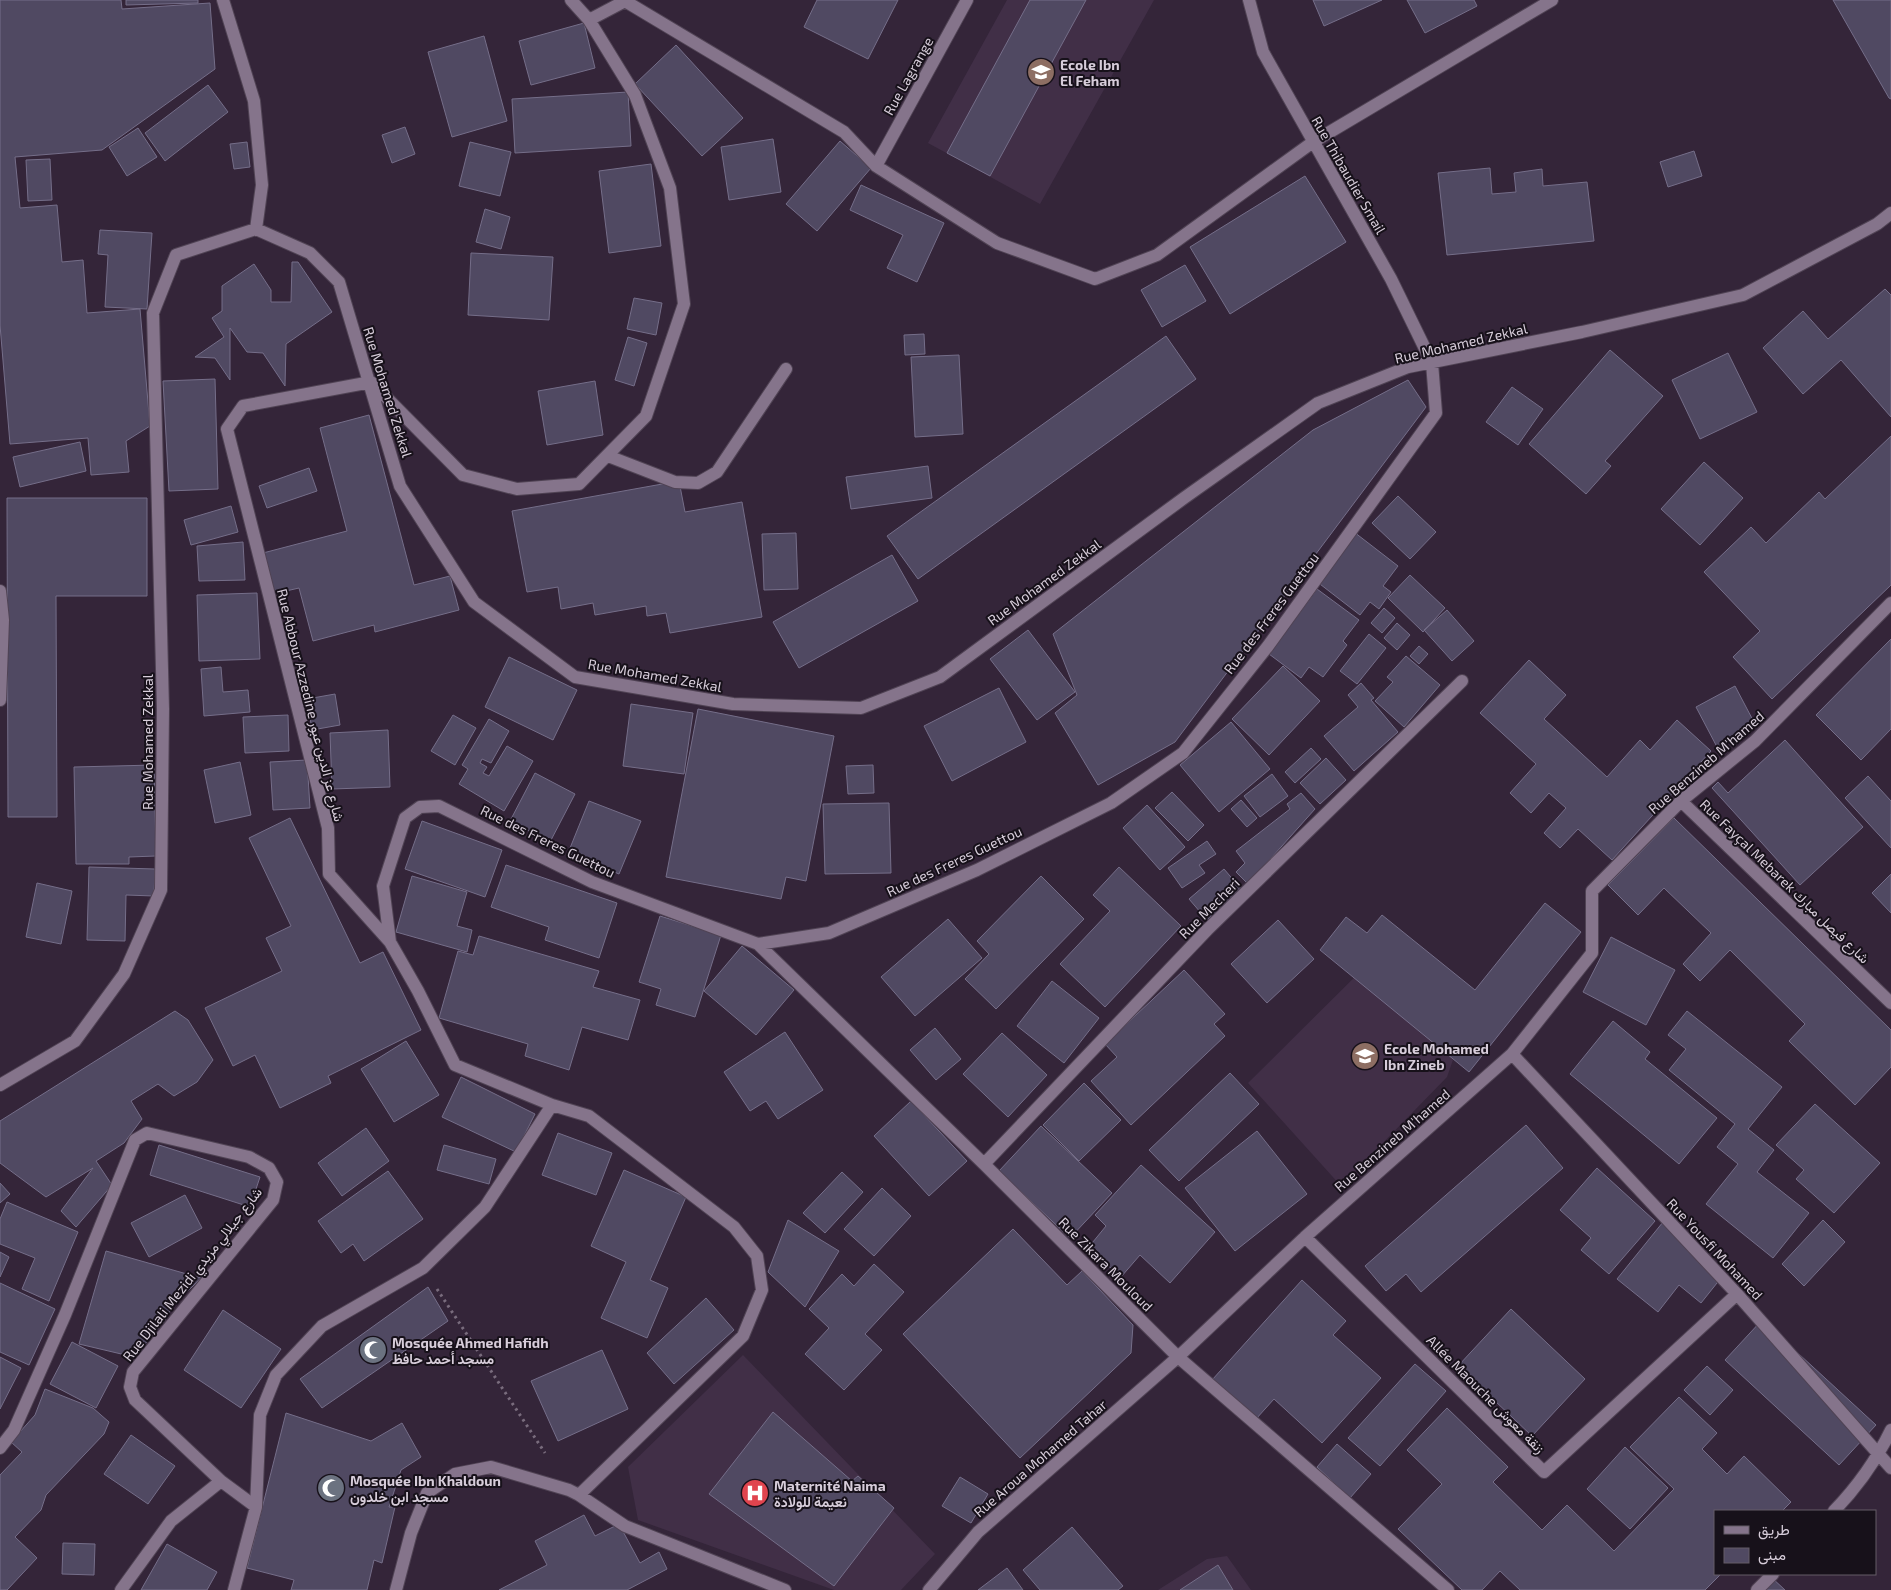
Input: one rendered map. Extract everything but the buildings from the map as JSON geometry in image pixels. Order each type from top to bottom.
[{"type":"street","points":[[223,0],[254,101],[262,185],[256,229]]},
{"type":"street","points":[[371,382],[463,475],[517,489],[579,484],[646,416],[684,304],[670,188],[635,95],[589,20],[571,0]]},
{"type":"street","name":"Rue Lagrange","points":[[876,166],[967,0]]},
{"type":"street","name":"Rue Thibaudier Smail","points":[[1249,0],[1262,52],[1391,279],[1432,362]]},
{"type":"street","points":[[589,20],[626,1],[844,132],[876,166],[996,243],[1095,279],[1157,255],[1313,142],[1552,0]]},
{"type":"street","name":"Rue Mohamed Zekkal","points":[[0,1085],[75,1041],[124,974],[162,890],[163,709],[153,313],[176,255],[256,229],[310,253],[339,282],[371,382],[400,486],[474,602],[575,676],[732,704],[861,708],[940,677],[1184,498],[1318,403],[1408,367],[1742,295],[1877,224],[1891,213]]},
{"type":"street","name":"Rue des Freres Guettou","points":[[390,942],[383,886],[405,818],[420,807],[439,806],[592,882],[758,944],[829,933],[977,870],[1111,803],[1183,754],[1268,646],[1436,413],[1432,362]]},
{"type":"street","points":[[608,456],[675,482],[698,483],[717,472],[786,369]]},
{"type":"street","name":"Rue Abbour Azzedine شارع عز الدين عبور","points":[[371,382],[243,406],[226,429],[328,828],[329,874],[390,942],[418,990],[455,1065],[552,1105],[589,1116],[734,1227],[757,1256],[762,1290],[743,1336],[574,1492]]},
{"type":"street","points":[[0,591],[4,620],[0,700]]},
{"type":"street","name":"Rue Benzineb M'hamed","points":[[1178,1357],[1305,1237],[1512,1054],[1592,953],[1592,891],[1681,801],[1755,741],[1891,603]]},
{"type":"street","name":"Rue Mecheri","points":[[984,1164],[1207,930],[1462,681]]},
{"type":"street","name":"Rue Fayçal Mebarek شارع فيصل مبارك","points":[[1681,801],[1891,1003]]},
{"type":"street","name":"Rue Zikara Mouloud","points":[[758,944],[984,1164],[1178,1357],[1448,1590]]},
{"type":"street","name":"Rue Yousfi Mohamed","points":[[1512,1054],[1737,1294],[1891,1468]]},
{"type":"street","points":[[234,1590],[256,1507],[260,1416],[276,1375],[322,1326],[423,1268],[485,1207],[552,1105]]},
{"type":"street","name":"Rue Djilali Mezidi شارع جيلالي مزيدي","points":[[0,1448],[14,1430],[65,1315],[136,1140],[147,1133],[249,1157],[269,1168],[277,1182],[273,1200],[133,1372],[130,1387],[135,1400],[221,1482],[256,1507]]},
{"type":"street","name":"Allée Maouche زنقة معوش","points":[[1305,1237],[1544,1472],[1737,1294]]},
{"type":"street","name":"Rue Aroua Mohamed Tahar","points":[[929,1590],[978,1532],[1178,1357]]},
{"type":"street","points":[[1835,1510],[1858,1486],[1879,1455],[1891,1430]]},
{"type":"street","points":[[396,1590],[411,1533],[427,1494],[455,1474],[491,1467],[574,1492],[624,1526],[785,1590]]},
{"type":"street","points":[[121,1590],[171,1521],[221,1482]]},
{"type":"street","points":[[1757,1590],[1772,1575]]},
{"type":"path","points":[[423,1268],[574,1492]]},
{"type":"shaded area","name":"Ecole Ibn El Feham","points":[[1007,0],[1154,0],[1040,204],[928,143]]},
{"type":"shaded area","name":"Ecole Mohamed Ibn Zineb","points":[[1384,948],[1462,1034],[1447,1077],[1341,1186],[1248,1083]]},
{"type":"shaded area","name":"Maternité Naima نعيمة للولادة","points":[[743,1355],[935,1554],[901,1590],[834,1590],[638,1520],[628,1467]]},
{"type":"shaded area","points":[[1227,1556],[1251,1590],[1158,1590],[1207,1559]]},
{"type":"place","name":"Ecole Ibn El Feham","points":[[1041,72]]},
{"type":"place","name":"Ecole Mohamed Ibn Zineb","points":[[1365,1056]]},
{"type":"place","name":"Mosquée Ahmed Hafidh مسجد أحمد حافظ","points":[[373,1350]]},
{"type":"place","name":"Mosquée Ibn Khaldoun مسجد ابن خلدون","points":[[331,1488]]},
{"type":"place","name":"Maternité Naima نعيمة للولادة","points":[[755,1493]]}]
